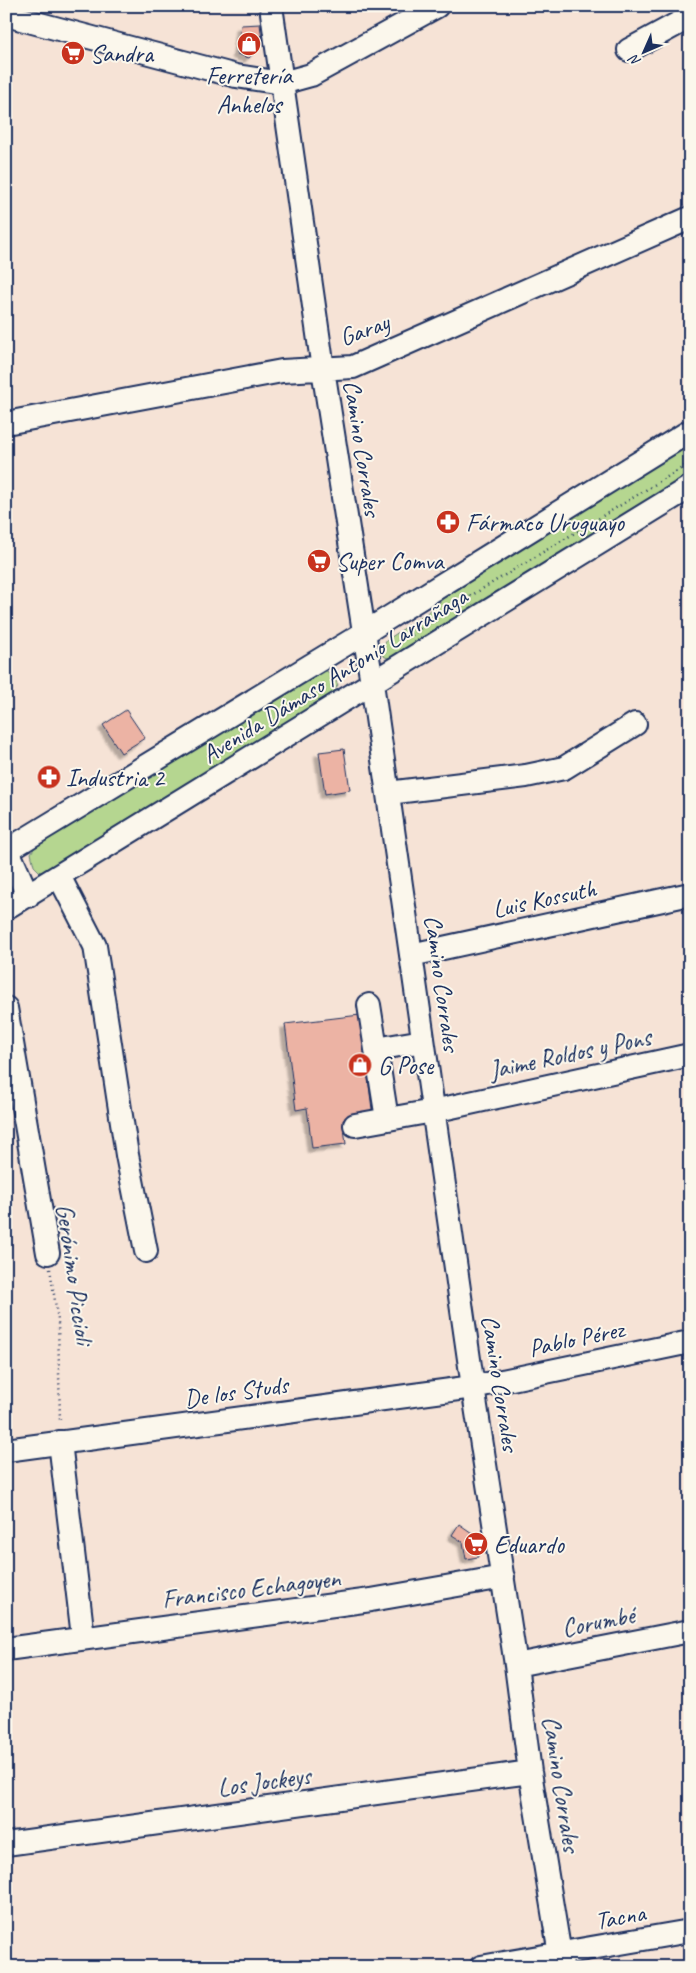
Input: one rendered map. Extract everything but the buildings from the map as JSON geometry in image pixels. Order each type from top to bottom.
[{"type":"street","name":"Camino Corrales","points":[[271,6],[323,369],[388,793],[473,1387],[516,1665],[530,1772],[561,1960]]},
{"type":"street","points":[[6,15],[236,76],[282,83],[310,75],[437,6]]},
{"type":"street","points":[[629,50],[690,17]]},
{"type":"street","name":"Garay","points":[[6,423],[282,371],[353,367],[690,218]]},
{"type":"street","name":"Avenida Dámaso Antonio Larrañaga","points":[[6,849],[364,633],[690,431]]},
{"type":"street","name":"Avenida Dámaso Antonio Larrañaga","points":[[6,908],[690,487]]},
{"type":"street","points":[[388,793],[526,776],[564,768],[635,724]]},
{"type":"street","points":[[6,849],[28,896]]},
{"type":"street","points":[[59,876],[95,946],[127,1154],[146,1251]]},
{"type":"street","name":"Luis Kossuth","points":[[411,955],[690,894]]},
{"type":"street","points":[[369,1005],[387,1119]]},
{"type":"street","name":"Gerónimo Piccioli","points":[[6,1008],[48,1253]]},
{"type":"street","points":[[376,1049],[423,1041]]},
{"type":"street","name":"Jaime Roldos y Pons","points":[[355,1125],[433,1111],[690,1055]]},
{"type":"street","name":"Pablo Pérez","points":[[473,1387],[690,1342]]},
{"type":"street","name":"De los Studs","points":[[6,1450],[473,1387]]},
{"type":"street","points":[[60,1442],[84,1637]]},
{"type":"street","name":"Francisco Echagoyen","points":[[6,1649],[84,1637],[371,1600],[503,1577]]},
{"type":"street","name":"Corumbé","points":[[516,1665],[690,1631]]},
{"type":"street","name":"Los Jockeys","points":[[6,1844],[530,1772]]},
{"type":"street","name":"Tacna","points":[[481,1967],[561,1960],[690,1931]]},
{"type":"path","name":"Gerónimo Piccioli","points":[[48,1253],[58,1320],[60,1442]]},
{"type":"green space","points":[[690,442],[690,474],[395,656],[388,658],[383,656],[381,650],[387,640],[434,608],[448,593]]},
{"type":"green space","points":[[324,670],[332,674],[338,685],[331,695],[48,871],[40,872],[34,866],[31,853],[36,846]]},
{"type":"place","name":"Ferretería Anhelos","points":[[249,44]]},
{"type":"place","name":"Sandra","points":[[73,53]]},
{"type":"place","name":"Fármaco Uruguayo","points":[[448,522]]},
{"type":"place","name":"Super Comva","points":[[319,561]]},
{"type":"place","name":"Industria 2","points":[[49,777]]},
{"type":"place","name":"G Pose","points":[[360,1065]]},
{"type":"place","name":"Eduardo","points":[[476,1544]]}]
